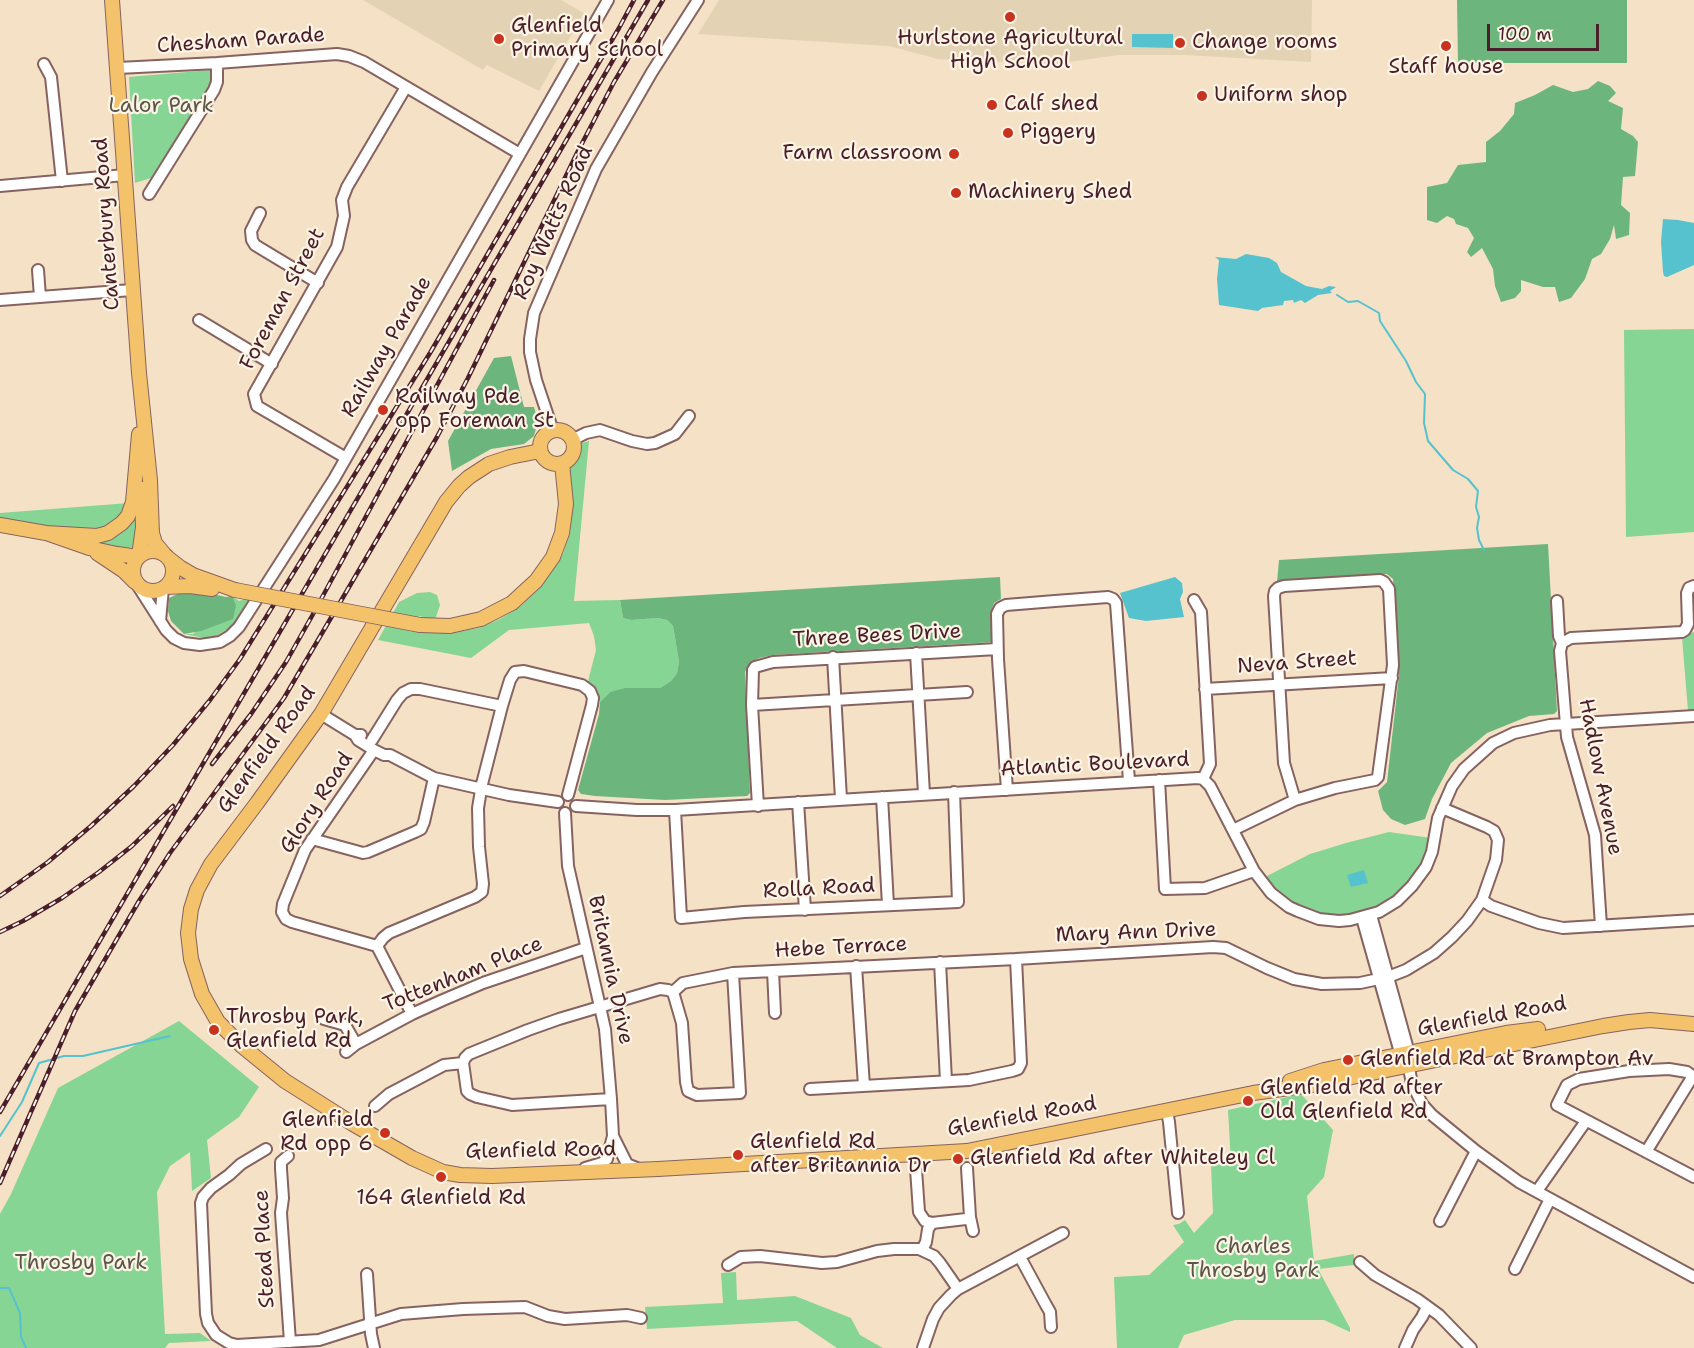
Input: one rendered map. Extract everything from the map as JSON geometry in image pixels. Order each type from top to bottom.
[{"type":"main road","name":"Canterbury Road","points":[[112,0],[132,290],[150,480],[152,533],[155,543],[166,556]]},
{"type":"main road","name":"Canterbury Road","points":[[139,373],[143,527],[139,556]]},
{"type":"main road","points":[[553,431],[565,433],[574,446],[569,459],[562,463],[548,462],[540,452],[542,439],[553,431]]},
{"type":"main road","points":[[0,525],[46,533],[97,536],[108,533],[128,516],[133,502],[139,433]]},
{"type":"main road","name":"Glenfield Road","points":[[540,452],[510,457],[489,464],[459,486],[440,511],[321,714],[211,864],[196,890],[191,909],[188,933],[191,959],[202,994],[218,1022],[270,1070],[353,1125],[412,1158],[443,1172],[492,1176],[967,1151],[1266,1091],[1324,1070],[1629,1022],[1650,1020],[1694,1024]]},
{"type":"main road","points":[[137,584],[132,570],[133,564],[139,556],[153,550],[166,556],[193,575],[233,590],[420,625],[450,626],[482,619],[512,603],[537,581],[553,557],[562,533],[566,504],[562,463]]},
{"type":"main road","points":[[46,533],[89,548],[139,556]]},
{"type":"main road","points":[[89,548],[124,571],[148,591],[190,586],[233,590]]},
{"type":"main road","points":[[164,588],[173,575],[173,568],[166,556]]},
{"type":"main road","name":"Glenfield Road","points":[[1406,1057],[1506,1034],[1614,1016],[1651,1013],[1682,1014],[1694,1017]]},
{"type":"street","name":"Railway Parade","points":[[137,584],[166,630],[174,638],[190,645],[209,645],[220,642],[238,627],[252,609],[346,458],[608,0]]},
{"type":"street","name":"Roy Watts Road","points":[[553,431],[536,380],[530,352],[534,313],[596,169],[652,72],[698,0]]},
{"type":"street","name":"Chesham Parade","points":[[118,68],[337,54],[350,56],[520,154]]},
{"type":"street","points":[[149,194],[213,90],[217,82],[217,63]]},
{"type":"street","points":[[45,64],[51,78],[62,181]]},
{"type":"street","name":"Foreman Street","points":[[346,458],[258,406],[254,394],[337,247],[344,216],[342,200],[347,187],[406,87]]},
{"type":"street","points":[[0,186],[125,175]]},
{"type":"street","points":[[260,213],[251,231],[255,245],[318,283]]},
{"type":"street","points":[[38,270],[40,297]]},
{"type":"street","points":[[0,300],[132,290]]},
{"type":"street","points":[[199,320],[272,364]]},
{"type":"street","points":[[572,440],[586,433],[600,430],[632,441],[655,443],[675,434],[689,416]]},
{"type":"street","points":[[1233,830],[1294,800],[1335,788],[1375,780],[1378,777],[1393,665],[1389,589],[1380,580],[1284,586],[1278,588],[1274,596],[1284,763],[1294,800]]},
{"type":"street","points":[[1563,643],[1570,638],[1682,632],[1688,624],[1687,593],[1689,588],[1694,586]]},
{"type":"street","points":[[160,621],[164,588]]},
{"type":"street","points":[[1007,790],[997,648],[997,614],[1000,608],[1006,605],[1108,597],[1116,603],[1129,782]]},
{"type":"street","points":[[1194,600],[1201,612],[1210,764],[1203,779]]},
{"type":"street","name":"Hadlow Avenue","points":[[1557,602],[1559,636],[1563,643],[1560,651],[1567,736],[1595,835],[1601,926]]},
{"type":"street","name":"Three Bees Drive","points":[[752,705],[753,670],[760,665],[833,657],[997,648]]},
{"type":"street","points":[[916,653],[924,794]]},
{"type":"street","points":[[833,657],[841,799]]},
{"type":"street","points":[[412,1014],[377,946],[389,933],[482,892],[478,831],[481,790],[490,748],[512,675],[520,671],[582,685],[590,691],[593,698],[568,795]]},
{"type":"street","name":"Neva Street","points":[[1205,689],[1392,678]]},
{"type":"street","name":"Glory Road","points":[[377,946],[286,919],[282,912],[283,904],[305,850],[373,745],[397,699],[403,693],[411,689],[420,689],[502,706]]},
{"type":"street","points":[[758,806],[752,705],[967,692]]},
{"type":"street","points":[[321,714],[355,735],[362,735],[384,755],[390,755],[434,778],[481,790],[558,802]]},
{"type":"street","points":[[1694,716],[1694,725]]},
{"type":"street","name":"Atlantic Boulevard","points":[[576,806],[675,810],[1203,779],[1210,786],[1263,885],[1279,900],[1298,912],[1329,921],[1350,920],[1379,912],[1398,901],[1419,877],[1432,852],[1442,808],[1452,786],[1464,770],[1493,743],[1531,728],[1694,716]]},
{"type":"street","points":[[312,839],[363,853],[415,832],[424,822],[434,778]]},
{"type":"street","points":[[1159,780],[1165,889],[1205,888],[1254,871]]},
{"type":"street","name":"Rolla Road","points":[[675,810],[681,918],[744,912],[958,902],[954,792]]},
{"type":"street","points":[[568,795],[575,798],[576,806],[573,812],[565,813],[559,809],[558,802],[562,796],[568,795]]},
{"type":"street","points":[[882,797],[888,904]]},
{"type":"street","points":[[798,802],[805,910]]},
{"type":"street","name":"Mary Ann Drive","points":[[1016,959],[1213,946],[1226,948],[1276,972],[1304,981],[1333,985],[1384,978],[1415,966],[1443,946],[1467,921],[1482,900],[1496,860],[1498,847],[1496,835],[1487,827],[1442,808]]},
{"type":"street","name":"Britannia Drive","points":[[553,1174],[602,1164],[607,1159],[613,1136],[608,1052],[568,866],[565,813]]},
{"type":"street","points":[[1482,900],[1491,906],[1546,925],[1563,928],[1694,920]]},
{"type":"street","points":[[1366,916],[1412,1083],[1422,1104],[1432,1115],[1520,1182],[1694,1277]]},
{"type":"street","name":"Tottenham Place","points":[[346,1052],[356,1044],[412,1014],[483,983],[586,948]]},
{"type":"street","points":[[810,1089],[969,1080],[1018,1068],[1021,1063],[1016,959]]},
{"type":"street","name":"Hebe Terrace","points":[[673,992],[683,983],[733,973],[1016,959]]},
{"type":"street","points":[[940,962],[946,1081]]},
{"type":"street","points":[[856,966],[864,1086]]},
{"type":"street","points":[[773,971],[775,1013]]},
{"type":"street","points":[[611,1099],[512,1105],[477,1097],[467,1090],[463,1063],[469,1054],[494,1043],[559,1019],[660,989],[673,992],[682,1023],[688,1091],[697,1095],[740,1093],[733,973]]},
{"type":"street","points":[[324,1019],[345,1024],[356,1044]]},
{"type":"street","points":[[375,1107],[389,1094],[444,1065],[463,1063]]},
{"type":"street","points":[[1646,1152],[1691,1079],[1691,1075],[1687,1072],[1669,1069],[1629,1071],[1579,1079],[1567,1085],[1557,1105],[1586,1121],[1694,1177]]},
{"type":"street","points":[[1167,1111],[1178,1212]]},
{"type":"street","points":[[1537,1191],[1586,1121]]},
{"type":"street","name":"Britannia Drive","points":[[613,1136],[627,1164],[640,1170]]},
{"type":"street","points":[[266,1149],[241,1164],[211,1188],[201,1203],[206,1314],[208,1323],[216,1335],[229,1343],[237,1345],[319,1340],[345,1330],[412,1312],[516,1306],[565,1319],[627,1315],[641,1318]]},
{"type":"street","points":[[1440,1221],[1476,1150]]},
{"type":"street","name":"Stead Place","points":[[288,1156],[281,1162],[281,1169],[290,1342]]},
{"type":"street","points":[[967,1168],[973,1231]]},
{"type":"street","points":[[916,1169],[918,1208],[923,1219],[932,1223],[966,1220],[970,1217]]},
{"type":"street","points":[[1515,1269],[1550,1198]]},
{"type":"street","points":[[922,1250],[932,1223]]},
{"type":"street","points":[[923,1348],[933,1319],[945,1301],[958,1289],[1063,1233]]},
{"type":"street","points":[[728,1264],[741,1257],[777,1257],[822,1263],[837,1262],[877,1251],[910,1248],[922,1250],[934,1256],[958,1289]]},
{"type":"street","points":[[1020,1257],[1050,1312],[1051,1327]]},
{"type":"street","points":[[1360,1262],[1375,1275],[1417,1299],[1448,1323],[1471,1348]]},
{"type":"street","points":[[367,1274],[370,1324],[375,1348]]},
{"type":"street","points":[[1405,1348],[1427,1307]]},
{"type":"shaded area","name":"Glenfield Primary School","points":[[363,0],[561,0],[584,13],[539,91],[487,65],[483,70]]},
{"type":"shaded area","name":"Hurlstone Agricultural High School","points":[[719,0],[1312,0],[1311,62],[1185,55],[1118,55],[1055,64],[938,59],[889,46],[698,34]]},
{"type":"green space","points":[[1457,0],[1627,0],[1627,63],[1458,63]]},
{"type":"green space","name":"Lalor Park","points":[[210,70],[212,83],[151,178],[135,183],[129,77]]},
{"type":"green space","points":[[1598,81],[1610,86],[1616,93],[1608,101],[1623,108],[1621,129],[1638,142],[1635,176],[1623,177],[1621,205],[1630,213],[1629,235],[1616,239],[1614,225],[1610,239],[1601,254],[1592,259],[1585,279],[1571,298],[1559,302],[1555,287],[1543,287],[1521,280],[1521,291],[1515,298],[1501,302],[1495,286],[1493,269],[1482,248],[1471,257],[1467,252],[1474,238],[1468,228],[1456,224],[1454,219],[1447,216],[1437,223],[1427,220],[1427,187],[1447,183],[1458,165],[1486,162],[1486,142],[1500,131],[1514,114],[1515,103],[1553,85],[1573,92],[1588,89]]},
{"type":"green space","points":[[1694,329],[1694,532],[1626,537],[1624,330]]},
{"type":"green space","points":[[511,356],[524,407],[534,407],[538,421],[534,436],[524,444],[491,449],[452,471],[448,441],[494,358]]},
{"type":"green space","points":[[589,441],[574,601],[620,600],[623,618],[667,620],[673,626],[679,662],[677,673],[671,681],[660,688],[610,692],[600,702],[598,696],[587,685],[596,650],[589,623],[509,630],[471,658],[378,640],[399,602],[417,593],[430,592],[437,595],[440,605],[435,620],[419,616],[411,631],[457,632],[479,628],[521,606],[540,588],[563,554],[570,534],[570,466],[579,444]]},
{"type":"green space","points":[[129,503],[114,525],[91,534],[0,518],[0,513]]},
{"type":"green space","points":[[136,511],[136,534],[133,547],[123,550],[99,543]]},
{"type":"green space","points":[[1548,544],[1557,711],[1554,714],[1529,716],[1487,733],[1451,763],[1432,799],[1425,819],[1405,825],[1391,819],[1383,810],[1378,791],[1387,782],[1399,675],[1393,579],[1387,574],[1277,582],[1279,560]]},
{"type":"green space","points":[[1000,577],[1001,599],[994,603],[992,609],[994,642],[773,655],[750,663],[745,672],[750,793],[747,796],[665,800],[595,796],[581,794],[578,790],[599,714],[600,702],[610,692],[625,688],[660,688],[671,681],[677,673],[679,662],[673,626],[667,620],[657,618],[631,620],[623,618],[620,600]]},
{"type":"green space","points":[[182,592],[232,596],[236,605],[233,619],[201,631],[184,634],[171,621],[168,611],[169,598]]},
{"type":"green space","points":[[232,596],[239,601],[251,600],[231,627],[216,636],[204,638],[184,634],[193,634]]},
{"type":"green space","points":[[1694,632],[1694,711],[1688,711],[1682,637]]},
{"type":"green space","points":[[1389,832],[1431,838],[1418,875],[1402,892],[1377,908],[1355,915],[1322,916],[1290,904],[1263,878],[1310,854]]},
{"type":"green space","name":"Throsby Park","points":[[179,1021],[259,1087],[239,1117],[207,1140],[211,1178],[192,1191],[190,1152],[170,1166],[157,1192],[165,1334],[200,1333],[211,1341],[169,1343],[165,1348],[0,1348],[0,1214],[58,1088]]},
{"type":"green space","name":"Charles Throsby Park","points":[[1301,1094],[1333,1130],[1324,1177],[1307,1196],[1314,1261],[1354,1254],[1354,1265],[1318,1269],[1350,1328],[1350,1332],[1324,1320],[1235,1320],[1184,1335],[1178,1348],[1117,1348],[1114,1277],[1149,1275],[1184,1242],[1173,1225],[1185,1220],[1194,1233],[1213,1213],[1211,1165],[1231,1163],[1228,1110]]},
{"type":"green space","points":[[736,1272],[737,1300],[795,1296],[851,1318],[860,1335],[883,1348],[837,1348],[797,1321],[647,1329],[645,1307],[723,1303],[721,1273]]},
{"type":"water","points":[[1132,34],[1173,34],[1173,48],[1132,47]]},
{"type":"water","points":[[1663,219],[1694,223],[1694,265],[1667,277],[1663,272],[1661,242]]},
{"type":"water","points":[[1246,254],[1269,258],[1277,263],[1281,272],[1306,286],[1322,289],[1329,286],[1336,287],[1330,291],[1332,293],[1318,295],[1305,303],[1301,300],[1294,303],[1293,300],[1284,301],[1283,305],[1262,308],[1258,311],[1219,305],[1217,279],[1219,260],[1215,257],[1236,259]]},
{"type":"water","points":[[1175,577],[1182,583],[1183,592],[1180,599],[1184,617],[1146,621],[1129,618],[1120,593]]},
{"type":"water","points":[[1364,870],[1368,883],[1351,887],[1347,875]]},
{"type":"waterway","points":[[1337,295],[1348,302],[1358,301],[1379,313],[1380,321],[1425,394],[1424,423],[1428,441],[1453,470],[1468,479],[1478,491],[1477,528],[1484,550]]},
{"type":"waterway","points":[[0,1136],[22,1102],[39,1063],[64,1056],[83,1056],[170,1036]]},
{"type":"waterway","points":[[0,1288],[9,1288],[20,1313],[21,1337],[26,1348]]},
{"type":"railway","points":[[0,896],[48,862],[134,786],[173,745],[240,659],[430,353],[634,0]]},
{"type":"railway","points":[[0,1112],[648,0]]},
{"type":"railway","points":[[0,1183],[75,1011],[139,901],[170,853],[284,698],[437,437],[577,153],[614,82],[663,0]]},
{"type":"railway","points":[[212,764],[251,714],[286,662],[494,280]]},
{"type":"railway","points":[[0,932],[62,898],[99,872],[132,846],[173,806]]},
{"type":"place","name":"Hurlstone Agricultural High School","points":[[1010,17]]},
{"type":"place","name":"Glenfield Primary School","points":[[499,39]]},
{"type":"place","name":"Change rooms","points":[[1180,43]]},
{"type":"place","name":"Staff house","points":[[1446,46]]},
{"type":"place","name":"Uniform shop","points":[[1202,96]]},
{"type":"place","name":"Calf shed","points":[[992,105]]},
{"type":"place","name":"Piggery","points":[[1008,133]]},
{"type":"place","name":"Farm classroom","points":[[954,154]]},
{"type":"place","name":"Machinery Shed","points":[[956,193]]},
{"type":"place","name":"Railway Pde opp Foreman St","points":[[383,410]]},
{"type":"place","name":"Throsby Park, Glenfield Rd","points":[[214,1030]]},
{"type":"place","name":"Glenfield Rd at Brampton Av","points":[[1348,1060]]},
{"type":"place","name":"Glenfield Rd after Old Glenfield Rd","points":[[1248,1101]]},
{"type":"place","name":"Glenfield Rd opp 6","points":[[385,1133]]},
{"type":"place","name":"Glenfield Rd after Britannia Dr","points":[[738,1155]]},
{"type":"place","name":"Glenfield Rd after Whiteley Cl","points":[[958,1159]]},
{"type":"place","name":"164 Glenfield Rd","points":[[441,1177]]}]
